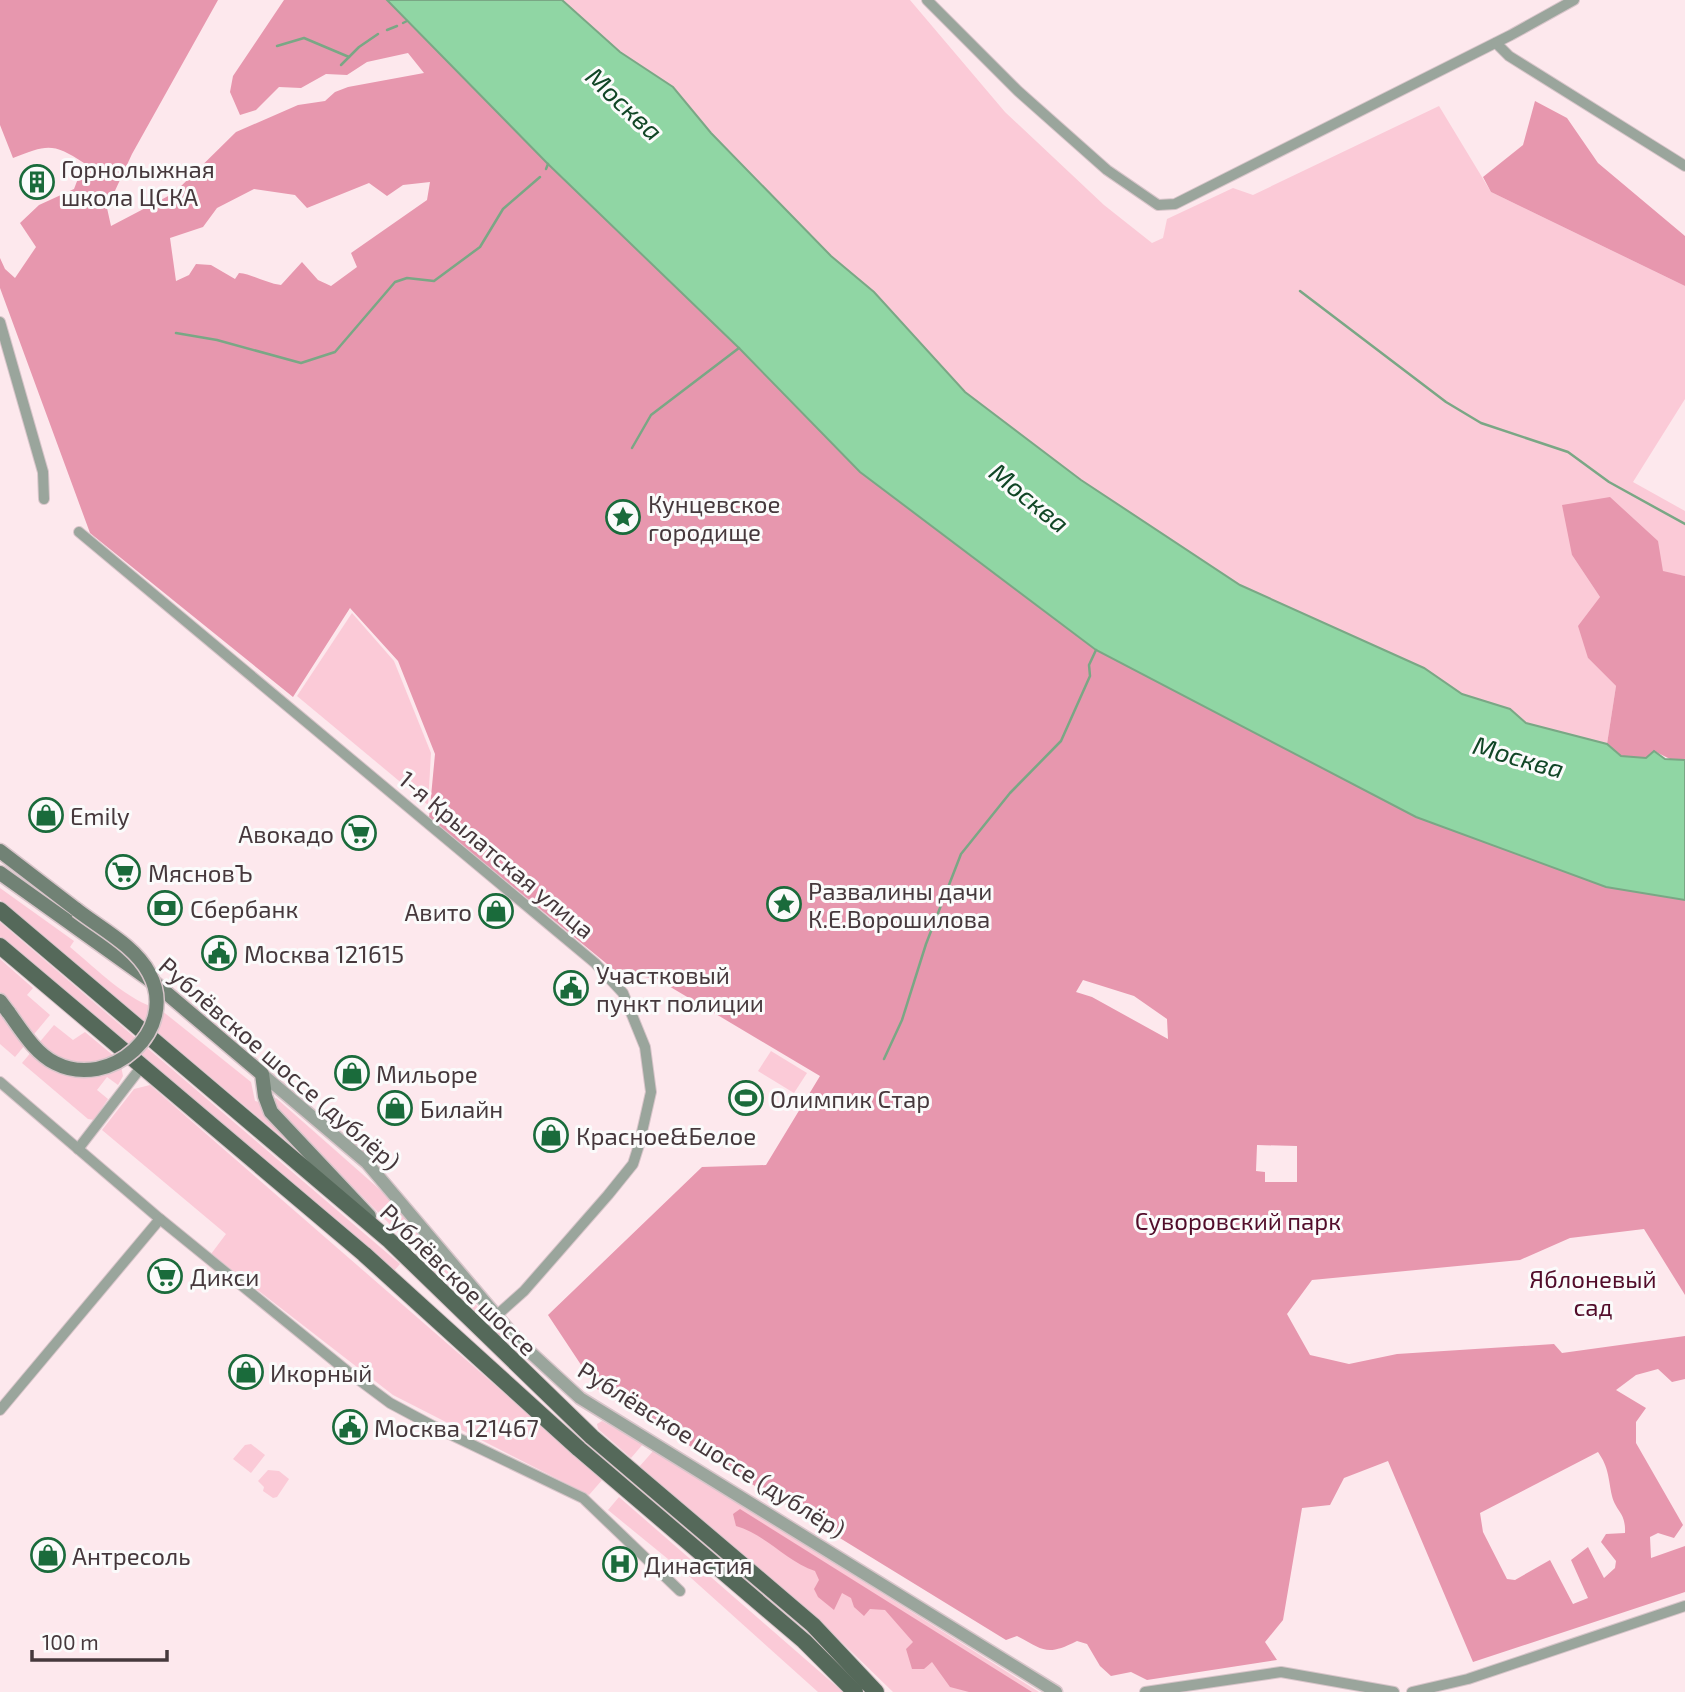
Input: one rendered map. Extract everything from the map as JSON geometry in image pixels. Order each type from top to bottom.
[{"type":"main road","points":[[0,850],[135,955],[151,977],[156,1014],[146,1037],[133,1052],[103,1069],[83,1071],[56,1064],[43,1056],[4,1007]]},
{"type":"main road","name":"Рублёвское шоссе (дублёр)","points":[[0,873],[157,985],[262,1074]]},
{"type":"main road","name":"Рублёвское шоссе","points":[[0,910],[390,1241],[592,1437],[813,1625],[876,1692]]},
{"type":"main road","name":"Рублёвское шоссе","points":[[0,946],[364,1254],[579,1449],[804,1640],[855,1692]]},
{"type":"main road","points":[[262,1074],[265,1096],[271,1112],[339,1181],[390,1241]]},
{"type":"street","points":[[928,0],[1028,100],[1107,170],[1158,205],[1175,204],[1496,43],[1574,0]]},
{"type":"street","points":[[1496,43],[1509,56],[1685,166]]},
{"type":"street","points":[[0,322],[43,472],[44,499]]},
{"type":"street","name":"1-я Крылатская улица","points":[[79,532],[595,963],[623,993],[645,1047],[651,1092],[633,1164],[524,1291],[496,1316]]},
{"type":"street","points":[[78,1149],[142,1066]]},
{"type":"street","name":"Рублёвское шоссе (дублёр)","points":[[262,1074],[374,1170],[496,1316],[540,1363],[580,1398],[1018,1666],[1056,1692]]},
{"type":"street","points":[[0,1082],[160,1219],[347,1371],[390,1403],[583,1498],[680,1591]]},
{"type":"street","points":[[0,1410],[160,1219]]},
{"type":"street","points":[[1412,1692],[1468,1679],[1685,1606]]},
{"type":"street","points":[[1145,1692],[1281,1672],[1394,1692]]},
{"type":"shaded area","points":[[562,0],[910,0],[1005,112],[1104,205],[1152,243],[1163,238],[1167,219],[1233,188],[1253,195],[1439,106],[1491,192],[1685,286],[1685,399],[1633,482],[1685,511],[1685,576],[1572,555],[1600,597],[1588,658],[1616,686],[1607,744],[1526,723],[1510,709],[1462,694],[1424,668],[1240,585],[1081,480],[965,392],[874,292],[831,256],[711,133],[673,87],[620,52]]},
{"type":"shaded area","points":[[352,613],[394,661],[431,753],[428,805],[297,696]]},
{"type":"shaded area","points":[[0,888],[74,941],[70,947],[113,983],[136,999],[161,1010],[251,1082],[255,1101],[259,1102],[268,1116],[322,1171],[0,900]]},
{"type":"shaded area","points":[[0,922],[400,1264],[394,1271],[0,937]]},
{"type":"shaded area","points":[[0,959],[33,988],[27,995],[50,1015],[15,1057],[0,1044],[0,1015],[4,1020],[15,1011],[0,992]]},
{"type":"shaded area","points":[[54,1025],[73,1040],[85,1032],[120,1061],[123,1076],[118,1085],[107,1077],[97,1090],[108,1099],[94,1120],[88,1119],[22,1063]]},
{"type":"shaded area","points":[[771,1051],[807,1073],[794,1093],[758,1071]]},
{"type":"shaded area","points":[[150,1085],[603,1479],[589,1495],[393,1395],[211,1254],[226,1234],[102,1130],[134,1089]]},
{"type":"shaded area","points":[[276,1098],[386,1195],[509,1345],[280,1113],[271,1100]]},
{"type":"shaded area","points":[[602,1421],[643,1444],[631,1458],[598,1429],[597,1424]]},
{"type":"shaded area","points":[[251,1444],[265,1455],[251,1473],[233,1459],[245,1445]]},
{"type":"shaded area","points":[[654,1450],[1039,1692],[893,1692],[827,1628],[639,1467]]},
{"type":"shaded area","points":[[268,1470],[279,1471],[289,1479],[277,1497],[273,1498],[263,1491],[264,1487],[258,1481]]},
{"type":"shaded area","points":[[619,1497],[843,1692],[818,1692],[690,1577],[608,1510]]},
{"type":"green space","name":"Суворовский парк","points":[[0,0],[218,0],[132,154],[107,208],[111,226],[174,193],[236,132],[298,105],[325,101],[335,92],[348,87],[424,73],[408,53],[367,62],[347,75],[326,74],[301,88],[279,87],[256,110],[240,115],[230,92],[233,76],[284,0],[387,0],[548,164],[739,348],[860,472],[1096,650],[1416,817],[1606,887],[1685,900],[1685,1295],[1644,1229],[1570,1238],[1520,1260],[1312,1280],[1287,1314],[1310,1355],[1349,1364],[1397,1354],[1554,1344],[1562,1353],[1685,1336],[1685,1379],[1672,1382],[1658,1369],[1636,1375],[1616,1390],[1646,1408],[1636,1422],[1636,1443],[1683,1525],[1674,1538],[1658,1533],[1650,1537],[1651,1558],[1685,1546],[1685,1592],[1473,1662],[1388,1461],[1344,1478],[1330,1505],[1302,1508],[1283,1620],[1265,1642],[1277,1660],[1147,1680],[1131,1672],[1111,1676],[1100,1666],[1087,1644],[1077,1641],[1059,1649],[1046,1650],[1017,1636],[1006,1640],[597,1389],[548,1315],[702,1167],[766,1165],[820,1076],[657,979],[618,973],[429,818],[435,754],[398,661],[350,608],[293,697],[90,533],[0,288],[0,258],[5,269],[15,278],[36,247],[20,223],[39,205],[74,189],[84,163],[64,152],[49,148],[13,158],[0,125]],"holes":[[[430,182],[427,200],[351,253],[357,267],[331,286],[318,280],[302,262],[281,285],[239,273],[235,279],[211,265],[196,264],[189,275],[176,281],[170,238],[203,227],[217,208],[254,189],[295,195],[307,208],[369,183],[387,196],[403,185]],[[1083,980],[1134,996],[1167,1019],[1168,1039],[1092,997],[1076,992]],[[1257,1145],[1297,1146],[1297,1182],[1265,1182],[1265,1172],[1256,1171]],[[1598,1452],[1606,1468],[1612,1496],[1624,1521],[1625,1533],[1606,1534],[1601,1542],[1616,1561],[1615,1568],[1604,1578],[1588,1547],[1571,1560],[1588,1598],[1573,1604],[1550,1560],[1515,1580],[1507,1579],[1483,1532],[1480,1513]]]},
{"type":"green space","points":[[1535,101],[1567,118],[1598,163],[1685,236],[1685,286],[1491,192],[1483,177],[1523,145]]},
{"type":"green space","points":[[1610,497],[1658,541],[1663,571],[1685,576],[1685,760],[1676,762],[1654,751],[1646,758],[1621,756],[1607,744],[1616,686],[1588,658],[1578,626],[1600,597],[1572,555],[1562,505]]},
{"type":"green space","points":[[740,1509],[1032,1692],[969,1692],[950,1687],[932,1662],[924,1669],[912,1669],[906,1649],[913,1642],[885,1610],[870,1609],[864,1616],[854,1607],[851,1598],[842,1593],[834,1610],[818,1597],[814,1589],[819,1580],[815,1571],[736,1526],[733,1514]]},
{"type":"water","name":"Москва","points":[[387,0],[562,0],[620,52],[673,87],[711,133],[831,256],[874,292],[965,392],[1081,480],[1240,585],[1424,668],[1462,694],[1510,709],[1526,723],[1607,744],[1621,756],[1646,758],[1654,751],[1665,759],[1685,760],[1685,900],[1606,887],[1416,817],[1096,650],[860,472],[739,348],[548,164]]},
{"type":"waterway","points":[[403,23],[407,21]]},
{"type":"waterway","points":[[387,30],[397,26]]},
{"type":"waterway","points":[[341,65],[359,47],[378,34]]},
{"type":"waterway","points":[[277,46],[304,38],[349,57]]},
{"type":"waterway","points":[[546,169],[548,164]]},
{"type":"waterway","points":[[176,333],[217,340],[301,363],[335,352],[395,282],[407,278],[434,281],[480,247],[503,209],[540,177]]},
{"type":"waterway","points":[[1300,291],[1446,402],[1481,423],[1568,452],[1609,482],[1685,524]]},
{"type":"waterway","points":[[632,448],[651,415],[739,348]]},
{"type":"waterway","points":[[884,1059],[902,1020],[926,944],[961,854],[1010,793],[1061,741],[1090,676],[1089,665],[1096,650]]},
{"type":"place","name":"Горнолыжная школа ЦСКА","points":[[37,182]]},
{"type":"place","name":"Кунцевское городище","points":[[623,517]]},
{"type":"place","name":"Emily","points":[[46,815]]},
{"type":"place","name":"Авокадо","points":[[359,833]]},
{"type":"place","name":"МясновЪ","points":[[123,872]]},
{"type":"place","name":"Развалины дачи К.Е.Ворошилова","points":[[784,904]]},
{"type":"place","name":"Сбербанк","points":[[165,908]]},
{"type":"place","name":"Авито","points":[[496,911]]},
{"type":"place","name":"Москва 121615","points":[[219,953]]},
{"type":"place","name":"Участковый пункт полиции","points":[[571,988]]},
{"type":"place","name":"Мильоре","points":[[352,1073]]},
{"type":"place","name":"Олимпик Стар","points":[[746,1098]]},
{"type":"place","name":"Билайн","points":[[395,1108]]},
{"type":"place","name":"Красное&Белое","points":[[551,1135]]},
{"type":"place","name":"Дикси","points":[[165,1276]]},
{"type":"place","name":"Икорный","points":[[246,1372]]},
{"type":"place","name":"Москва 121467","points":[[350,1427]]},
{"type":"place","name":"Антресоль","points":[[48,1555]]},
{"type":"place","name":"Династия","points":[[620,1564]]},
{"type":"park label","name":"Яблоневый сад","points":[[1593,1292]]}]
